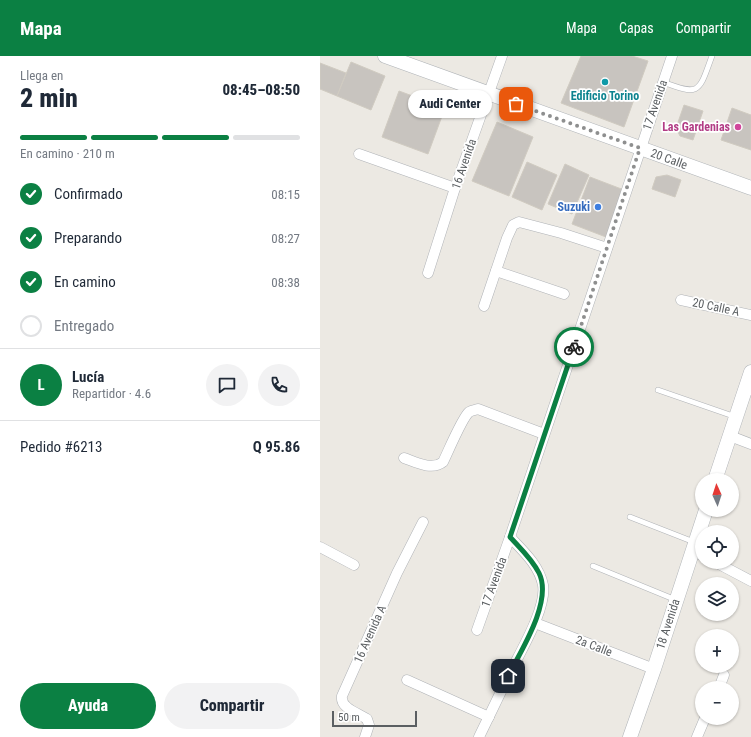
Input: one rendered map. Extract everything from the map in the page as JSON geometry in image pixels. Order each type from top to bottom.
[{"type":"street","name":"20 Calle","points":[[385,56],[751,188]]},
{"type":"street","name":"16 Avenida","points":[[428,273],[455,188],[502,56]]},
{"type":"street","name":"17 Avenida","points":[[477,630],[510,537],[672,56]]},
{"type":"street","points":[[359,154],[455,188]]},
{"type":"street","points":[[484,306],[507,238],[513,225],[519,222],[561,233],[607,248]]},
{"type":"street","points":[[496,271],[564,294]]},
{"type":"street","name":"20 Calle A","points":[[681,300],[751,315]]},
{"type":"street","points":[[717,473],[751,372]]},
{"type":"street","points":[[404,458],[430,466],[440,465],[443,462],[464,419],[470,412],[478,409],[544,434]]},
{"type":"street","points":[[730,436],[751,444]]},
{"type":"street","name":"16 Avenida A","points":[[365,737],[369,725],[367,719],[344,705],[342,696],[397,573],[423,522]]},
{"type":"street","points":[[479,737],[535,623],[542,599],[543,586],[540,574],[530,559],[510,537]]},
{"type":"street","points":[[320,547],[354,565]]},
{"type":"street","name":"18 Avenida","points":[[630,737],[676,600],[695,552]]},
{"type":"street","points":[[728,569],[751,581]]},
{"type":"street","name":"2a Calle","points":[[535,623],[654,669]]},
{"type":"street","points":[[722,681],[724,675]]},
{"type":"street","points":[[407,680],[489,717]]},
{"type":"street","points":[[697,737],[702,725]]},
{"type":"lane","points":[[663,82],[691,91],[697,88],[702,82],[712,56]]},
{"type":"lane","points":[[658,390],[736,417]]},
{"type":"lane","points":[[630,518],[695,549]]},
{"type":"lane","points":[[594,566],[676,600]]},
{"type":"building","name":"Edificio Torino","points":[[581,56],[632,56],[648,61],[624,127],[561,103]]},
{"type":"building","points":[[351,62],[385,76],[371,110],[337,96]]},
{"type":"building","points":[[320,63],[346,73],[337,96],[320,89]]},
{"type":"building","points":[[399,91],[445,108],[428,154],[382,137]]},
{"type":"building","points":[[684,105],[703,111],[693,140],[680,136],[676,128]]},
{"type":"building","name":"Las Gardenias","points":[[732,108],[751,115],[751,150],[721,140]]},
{"type":"building","points":[[497,122],[533,137],[509,196],[472,181]]},
{"type":"building","points":[[527,162],[557,175],[542,210],[512,197]]},
{"type":"building","points":[[565,164],[589,175],[572,214],[548,204]]},
{"type":"building","points":[[667,175],[681,180],[675,197],[652,189],[656,177]]},
{"type":"building","name":"Suzuki","points":[[590,177],[624,190],[606,237],[572,224]]},
{"type":"way so far","points":[[516,104],[640,148],[574,347]]},
{"type":"place","name":"Edificio Torino","points":[[605,82]]},
{"type":"place","name":"Audi Center","points":[[516,104]]},
{"type":"place","name":"Las Gardenias","points":[[738,127]]},
{"type":"place","name":"Suzuki","points":[[598,207]]},
{"type":"route","points":[[508,676],[535,623],[542,599],[543,586],[540,574],[535,566],[510,537],[574,347]]}]
